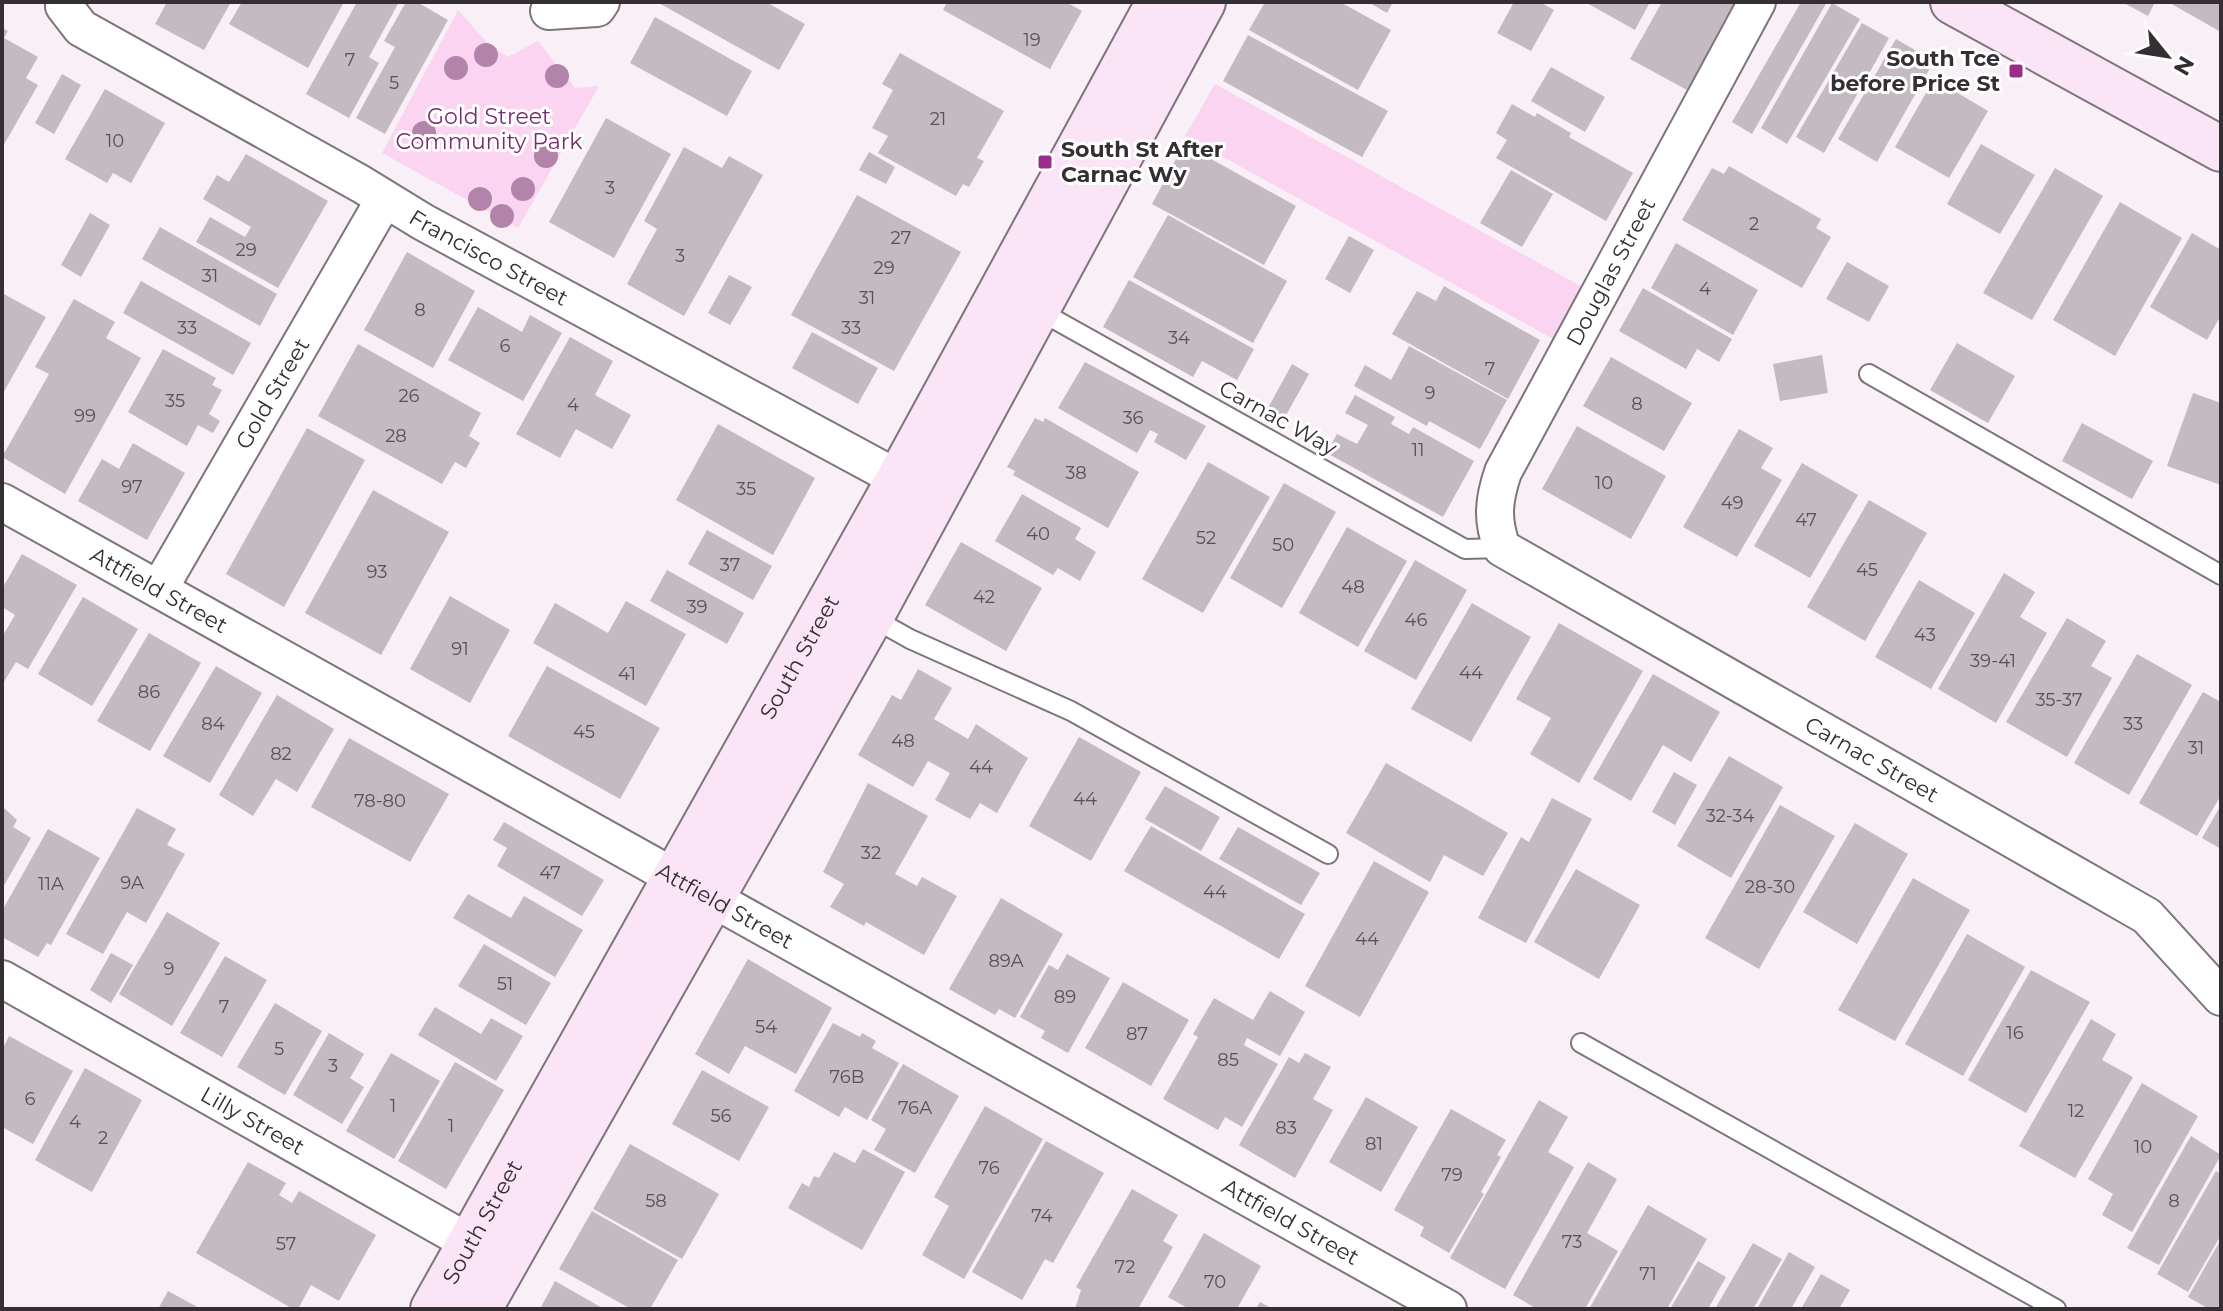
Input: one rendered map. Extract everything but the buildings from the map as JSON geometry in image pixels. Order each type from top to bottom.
[{"type":"main road","name":"South Street","points":[[479,1309],[487,1253],[672,878],[899,479],[1159,2]]},
{"type":"main road","name":"South Street","points":[[433,1309],[487,1253],[712,898],[871,617],[1203,2]]},
{"type":"main road","points":[[1953,2],[2221,149]]},
{"type":"main road","points":[[2013,2],[2221,117]]},
{"type":"street","points":[[549,11],[597,8],[601,2]]},
{"type":"street","name":"Douglas Street","points":[[1502,548],[1493,521],[1495,497],[1503,472],[1757,2]]},
{"type":"street","name":"Francisco Street","points":[[73,15],[384,200],[899,479]]},
{"type":"street","name":"Gold Street","points":[[159,589],[384,200]]},
{"type":"street","name":"Attfield Street","points":[[2,502],[1448,1309]]},
{"type":"street","name":"Carnac Street","points":[[1502,548],[2147,916],[2221,997]]},
{"type":"street","name":"Lilly Street","points":[[2,979],[487,1253]]},
{"type":"lane","name":"Carnac Way","points":[[1036,309],[1465,549],[1502,548]]},
{"type":"lane","points":[[1869,374],[2221,575]]},
{"type":"lane","points":[[832,599],[910,639],[1071,711],[1328,854]]},
{"type":"lane","points":[[1581,1043],[2056,1309]]},
{"type":"green space","name":"Gold Street Community Park","points":[[458,10],[489,45],[508,57],[538,41],[575,88],[599,86],[518,228],[382,153]]},
{"type":"green space","points":[[1215,84],[1584,288],[1555,340],[1185,136]]},
{"type":"place","name":"South Tce before Price St","points":[[2016,71]]},
{"type":"place","name":"South St After Carnac Wy","points":[[1045,162]]}]
